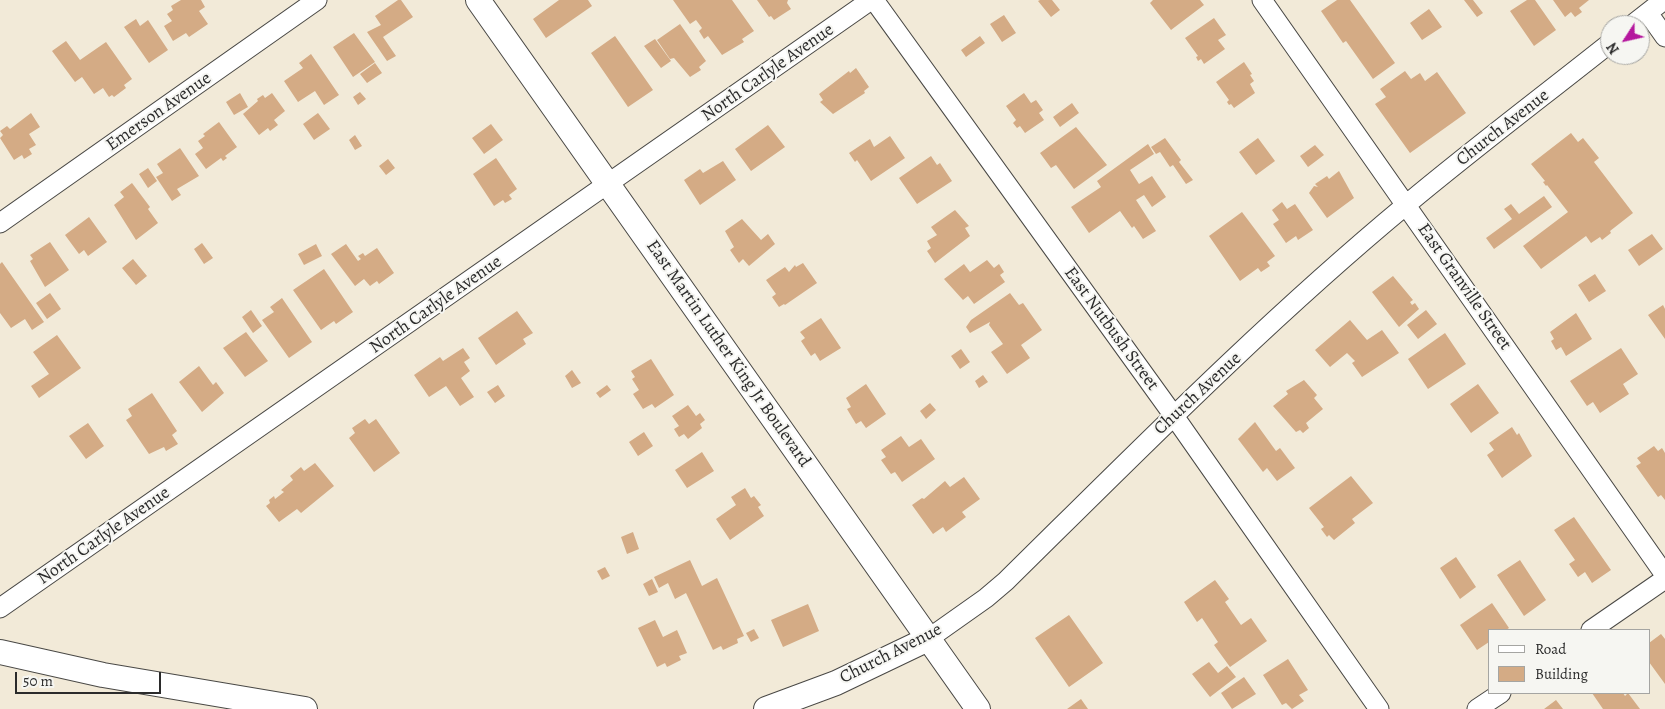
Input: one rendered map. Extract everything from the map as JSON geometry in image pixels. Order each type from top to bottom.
[{"type":"main road","name":"East Martin Luther King Jr Boulevard","points":[[478,0],[978,709]]},
{"type":"main road","name":"Church Avenue","points":[[766,709],[836,683],[928,638]]},
{"type":"main road","points":[[0,652],[241,704],[305,709]]},
{"type":"street","name":"Emerson Avenue","points":[[0,224],[318,0]]},
{"type":"street","name":"North Carlyle Avenue","points":[[0,608],[872,0]]},
{"type":"street","name":"East Nutbush Street","points":[[872,0],[1174,416],[1379,709]]},
{"type":"street","name":"East Granville Street","points":[[1262,0],[1665,575]]},
{"type":"street","points":[[1645,15],[1664,0]]},
{"type":"street","points":[[1648,13],[1665,37]]},
{"type":"street","name":"Church Avenue","points":[[928,638],[986,598],[1006,581],[1174,416],[1322,278],[1406,205],[1600,51]]},
{"type":"street","points":[[1592,629],[1665,579]]},
{"type":"street","points":[[1477,709],[1500,694]]},
{"type":"building","points":[[181,0],[201,0],[205,7],[199,11],[208,24],[189,37],[186,33],[173,41],[164,26],[172,21],[167,14],[173,10],[171,6]]},
{"type":"building","points":[[398,0],[401,0],[413,17],[383,37],[396,56],[387,61],[367,32],[381,25],[375,16]]},
{"type":"building","points":[[559,0],[588,0],[592,6],[546,38],[533,19]]},
{"type":"building","points":[[673,0],[732,0],[754,31],[742,39],[744,42],[722,55],[708,36],[704,39],[699,31],[702,28],[696,20],[690,24]]},
{"type":"building","points":[[757,0],[788,0],[787,3],[791,9],[774,20],[771,16],[769,17]]},
{"type":"building","points":[[1052,0],[1060,10],[1051,17],[1038,1]]},
{"type":"building","points":[[1153,0],[1200,0],[1204,5],[1171,30],[1150,3]]},
{"type":"building","points":[[1337,0],[1350,0],[1395,63],[1373,79],[1346,41],[1343,43],[1321,11]]},
{"type":"building","points":[[1464,0],[1473,0],[1483,13],[1477,17]]},
{"type":"building","points":[[1527,0],[1535,0],[1556,30],[1534,46],[1510,11]]},
{"type":"building","points":[[1553,0],[1589,0],[1579,8],[1582,12],[1575,17],[1571,12],[1565,17]]},
{"type":"building","points":[[1429,9],[1442,27],[1422,40],[1410,23]]},
{"type":"building","points":[[1004,15],[1016,33],[1002,42],[990,24]]},
{"type":"building","points":[[1214,18],[1226,35],[1218,40],[1225,49],[1204,64],[1201,59],[1198,61],[1196,57],[1198,56],[1185,38]]},
{"type":"building","points":[[136,19],[140,26],[148,20],[168,50],[149,63],[124,27]]},
{"type":"building","points":[[680,24],[706,61],[699,67],[701,70],[690,77],[674,58],[670,59],[657,40]]},
{"type":"building","points":[[354,33],[375,62],[353,77],[333,47]]},
{"type":"building","points":[[615,36],[653,90],[628,107],[591,53]]},
{"type":"building","points":[[980,36],[985,43],[966,57],[961,50]]},
{"type":"building","points":[[655,39],[671,61],[661,68],[644,46]]},
{"type":"building","points":[[66,41],[80,60],[106,42],[132,79],[124,85],[126,88],[114,97],[112,95],[109,97],[103,88],[94,94],[82,77],[75,82],[52,51]]},
{"type":"building","points":[[311,54],[339,95],[324,105],[315,91],[298,102],[284,81],[303,68],[299,63]]},
{"type":"building","points":[[1244,62],[1252,74],[1250,75],[1254,81],[1250,84],[1255,93],[1234,108],[1231,104],[1229,105],[1227,102],[1229,100],[1216,82]]},
{"type":"building","points":[[375,63],[382,73],[367,83],[360,74]]},
{"type":"building","points":[[856,68],[869,87],[864,91],[865,93],[833,114],[820,102],[823,100],[819,94],[849,71],[850,73]]},
{"type":"building","points":[[1405,71],[1411,79],[1420,73],[1425,81],[1437,72],[1466,113],[1410,153],[1375,104],[1386,97],[1380,89]]},
{"type":"building","points":[[360,92],[366,99],[358,105],[353,97]]},
{"type":"building","points":[[240,93],[248,107],[234,115],[226,102]]},
{"type":"building","points":[[272,93],[285,111],[274,120],[278,125],[270,131],[268,128],[259,135],[243,114],[258,101],[257,99],[263,95],[265,98]]},
{"type":"building","points":[[1024,93],[1031,103],[1036,100],[1043,110],[1039,113],[1044,120],[1025,133],[1020,126],[1017,128],[1013,123],[1016,120],[1006,106]]},
{"type":"building","points":[[1072,103],[1079,113],[1060,127],[1053,117]]},
{"type":"building","points":[[31,113],[40,127],[29,134],[36,145],[29,149],[32,154],[24,159],[22,155],[14,160],[0,138],[3,135],[0,131],[7,126],[10,129]]},
{"type":"building","points":[[318,113],[330,129],[314,140],[303,124]]},
{"type":"building","points":[[219,122],[237,147],[225,156],[227,158],[223,161],[221,158],[206,169],[195,154],[203,148],[198,141],[205,136],[203,134]]},
{"type":"building","points":[[491,124],[503,140],[484,154],[472,138]]},
{"type":"building","points":[[768,125],[785,147],[751,171],[735,149]]},
{"type":"building","points":[[1076,127],[1107,165],[1074,189],[1056,165],[1051,168],[1040,153]]},
{"type":"building","points":[[1571,133],[1578,142],[1583,138],[1599,158],[1594,162],[1633,213],[1610,231],[1611,233],[1602,240],[1600,237],[1591,243],[1586,236],[1541,269],[1523,246],[1568,212],[1546,186],[1543,182],[1545,181],[1531,164]]},
{"type":"building","points":[[355,135],[362,146],[355,150],[349,140]]},
{"type":"building","points":[[890,136],[905,158],[871,181],[857,160],[855,162],[849,153],[870,139],[874,147]]},
{"type":"building","points":[[1165,138],[1181,160],[1179,162],[1193,180],[1186,184],[1173,165],[1170,167],[1160,152],[1156,154],[1151,147]]},
{"type":"building","points":[[1258,138],[1275,161],[1256,175],[1239,152]]},
{"type":"building","points":[[1148,144],[1154,154],[1130,170],[1139,184],[1152,176],[1166,197],[1152,207],[1144,195],[1136,200],[1156,231],[1143,239],[1134,226],[1132,228],[1120,211],[1089,233],[1071,207],[1101,187],[1097,181]]},
{"type":"building","points":[[1315,145],[1324,155],[1308,167],[1300,156]]},
{"type":"building","points":[[180,148],[199,176],[177,189],[181,195],[172,201],[156,177],[163,173],[157,164]]},
{"type":"building","points":[[931,156],[937,165],[940,163],[952,181],[917,204],[899,178]]},
{"type":"building","points":[[496,158],[517,189],[509,195],[512,199],[505,203],[503,200],[494,206],[473,174]]},
{"type":"building","points":[[388,159],[395,168],[386,175],[379,166]]},
{"type":"building","points":[[723,161],[736,180],[700,205],[684,180],[700,169],[703,173]]},
{"type":"building","points":[[148,168],[157,181],[148,188],[139,174]]},
{"type":"building","points":[[1339,171],[1354,198],[1327,218],[1309,193],[1314,186],[1318,187],[1315,184],[1327,176],[1329,179]]},
{"type":"building","points":[[132,183],[150,207],[148,209],[158,223],[136,240],[114,205],[124,197],[120,192]]},
{"type":"building","points":[[1544,196],[1552,207],[1494,249],[1486,238],[1512,219],[1504,209],[1511,204],[1519,214]]},
{"type":"building","points":[[1282,202],[1287,209],[1295,204],[1313,230],[1298,240],[1296,236],[1286,243],[1273,224],[1279,220],[1272,210]]},
{"type":"building","points":[[955,210],[969,226],[965,228],[970,236],[935,263],[927,251],[931,248],[927,241],[937,235],[931,227]]},
{"type":"building","points":[[1242,212],[1275,256],[1267,262],[1270,266],[1261,272],[1258,268],[1240,281],[1209,236]]},
{"type":"building","points":[[89,217],[107,242],[88,256],[84,250],[79,254],[65,235]]},
{"type":"building","points":[[742,219],[761,240],[768,234],[775,244],[749,266],[743,259],[739,263],[730,250],[734,247],[725,231]]},
{"type":"building","points":[[1652,234],[1663,249],[1639,266],[1628,250]]},
{"type":"building","points":[[50,242],[69,270],[45,287],[30,261],[33,259],[30,255]]},
{"type":"building","points":[[202,243],[213,258],[204,264],[194,249]]},
{"type":"building","points":[[316,244],[322,256],[304,265],[298,254]]},
{"type":"building","points":[[346,244],[358,261],[361,259],[358,256],[363,253],[365,256],[377,248],[394,273],[379,284],[377,281],[370,286],[364,279],[355,286],[331,254]]},
{"type":"building","points":[[133,259],[147,276],[136,285],[122,268]]},
{"type":"building","points":[[987,260],[994,268],[999,264],[1004,272],[1000,275],[1005,282],[974,304],[968,296],[963,300],[944,279],[964,264],[970,272]]},
{"type":"building","points":[[2,262],[44,322],[32,330],[25,319],[11,328],[0,313],[0,264]]},
{"type":"building","points":[[803,263],[817,283],[785,305],[779,307],[772,297],[776,294],[766,280],[785,267],[789,272],[795,265],[796,267]]},
{"type":"building","points":[[324,269],[353,312],[336,324],[334,321],[321,330],[293,290]]},
{"type":"building","points":[[1595,274],[1606,291],[1589,302],[1578,285]]},
{"type":"building","points":[[1393,276],[1413,300],[1410,302],[1412,305],[1415,303],[1419,309],[1399,327],[1372,292]]},
{"type":"building","points":[[50,293],[61,309],[47,319],[36,303]]},
{"type":"building","points":[[1010,293],[1019,305],[1023,303],[1042,330],[1021,345],[1030,358],[1007,374],[991,352],[1003,344],[989,325],[990,322],[970,333],[966,327],[971,320]]},
{"type":"building","points":[[282,298],[312,342],[289,358],[262,320],[274,312],[270,307]]},
{"type":"building","points":[[1663,305],[1665,309],[1665,339],[1648,315]]},
{"type":"building","points":[[251,310],[262,326],[253,333],[242,317]]},
{"type":"building","points":[[1426,310],[1437,324],[1418,339],[1407,325]]},
{"type":"building","points":[[517,311],[533,333],[523,339],[526,344],[496,365],[478,338]]},
{"type":"building","points":[[1576,313],[1592,339],[1566,356],[1561,347],[1556,350],[1551,341],[1554,339],[1550,332]]},
{"type":"building","points":[[821,318],[841,348],[820,361],[815,353],[811,356],[801,341],[805,338],[800,332]]},
{"type":"building","points":[[1350,320],[1367,340],[1382,330],[1399,353],[1362,377],[1352,363],[1355,361],[1347,353],[1330,367],[1315,350]]},
{"type":"building","points":[[246,332],[268,361],[245,377],[223,348]]},
{"type":"building","points":[[1445,333],[1466,364],[1428,389],[1408,359]]},
{"type":"building","points":[[57,335],[81,368],[39,398],[31,386],[49,374],[33,352]]},
{"type":"building","points":[[463,348],[470,358],[464,362],[470,371],[461,378],[474,397],[460,406],[446,386],[429,397],[414,375],[440,357],[443,361]]},
{"type":"building","points":[[1621,348],[1638,374],[1623,384],[1629,394],[1600,413],[1593,402],[1587,406],[1570,381]]},
{"type":"building","points":[[961,349],[970,362],[960,369],[951,356]]},
{"type":"building","points":[[651,359],[674,395],[655,408],[652,404],[643,409],[633,394],[639,390],[632,379],[635,377],[631,371]]},
{"type":"building","points":[[199,366],[213,385],[216,382],[224,393],[202,412],[179,382]]},
{"type":"building","points":[[572,370],[581,383],[572,388],[565,376]]},
{"type":"building","points":[[983,375],[988,382],[979,388],[975,381]]},
{"type":"building","points":[[1304,380],[1317,395],[1314,398],[1323,409],[1306,423],[1309,428],[1303,433],[1300,430],[1296,432],[1273,406],[1288,394],[1286,391]]},
{"type":"building","points":[[866,384],[886,414],[866,428],[861,421],[856,424],[847,409],[851,407],[846,398]]},
{"type":"building","points":[[1478,384],[1499,413],[1471,433],[1450,404]]},
{"type":"building","points":[[498,385],[505,396],[495,403],[487,392]]},
{"type":"building","points":[[607,385],[611,390],[600,398],[596,393]]},
{"type":"building","points":[[152,393],[177,431],[172,435],[178,444],[166,451],[164,447],[149,454],[126,420],[132,416],[128,409]]},
{"type":"building","points":[[930,403],[936,410],[926,419],[920,411]]},
{"type":"building","points":[[688,405],[696,416],[700,413],[705,420],[700,424],[702,428],[688,439],[684,434],[679,437],[674,429],[679,426],[672,416]]},
{"type":"building","points":[[365,419],[369,424],[376,419],[400,453],[374,472],[349,438],[355,433],[352,428]]},
{"type":"building","points":[[1255,422],[1276,451],[1280,448],[1295,468],[1277,481],[1267,468],[1263,472],[1238,439]]},
{"type":"building","points":[[88,423],[104,446],[86,459],[69,436]]},
{"type":"building","points":[[1512,427],[1517,435],[1519,433],[1532,456],[1502,478],[1487,455],[1494,450],[1489,443]]},
{"type":"building","points":[[644,432],[653,446],[638,456],[629,442]]},
{"type":"building","points":[[901,436],[909,447],[921,439],[935,459],[902,482],[895,472],[891,474],[881,460],[886,457],[881,450]]},
{"type":"building","points":[[1654,446],[1658,451],[1662,448],[1665,453],[1665,500],[1661,495],[1658,497],[1636,466],[1641,463],[1637,458]]},
{"type":"building","points":[[702,452],[714,471],[687,488],[675,470]]},
{"type":"building","points":[[315,463],[334,486],[301,513],[297,509],[279,522],[266,506],[270,503],[269,500],[274,496],[275,499],[284,492],[281,490],[293,480],[290,476],[301,467],[304,471]]},
{"type":"building","points":[[1351,476],[1373,503],[1352,519],[1355,523],[1334,540],[1329,535],[1327,537],[1321,529],[1324,527],[1309,508]]},
{"type":"building","points":[[964,477],[980,499],[962,512],[966,517],[946,532],[943,527],[933,534],[912,505],[922,498],[924,499],[945,481],[950,487]]},
{"type":"building","points":[[745,488],[751,498],[754,496],[761,505],[758,507],[764,516],[730,540],[716,519],[736,505],[731,497]]},
{"type":"building","points":[[1574,517],[1611,570],[1592,583],[1585,572],[1578,577],[1569,564],[1575,560],[1554,530]]},
{"type":"building","points":[[633,532],[639,549],[627,554],[621,537]]},
{"type":"building","points":[[1456,557],[1476,587],[1460,599],[1440,568]]},
{"type":"building","points":[[690,560],[702,586],[717,578],[744,636],[737,639],[738,643],[723,650],[721,646],[713,650],[686,593],[675,599],[668,583],[659,588],[654,577]]},
{"type":"building","points":[[1520,560],[1546,600],[1524,616],[1497,575]]},
{"type":"building","points":[[605,567],[610,576],[602,580],[597,571]]},
{"type":"building","points":[[652,579],[658,592],[649,596],[643,584]]},
{"type":"building","points":[[1215,580],[1229,599],[1225,602],[1241,625],[1251,618],[1267,641],[1230,667],[1214,645],[1218,642],[1202,618],[1197,622],[1184,602]]},
{"type":"building","points":[[1492,603],[1509,628],[1488,629],[1488,643],[1477,650],[1460,625]]},
{"type":"building","points":[[808,604],[819,631],[783,647],[771,620]]},
{"type":"building","points":[[1069,615],[1103,663],[1069,687],[1035,638]]},
{"type":"building","points":[[655,620],[663,637],[677,630],[687,653],[679,656],[681,660],[667,667],[665,663],[657,667],[638,628]]},
{"type":"building","points":[[754,629],[759,638],[751,642],[746,633]]},
{"type":"building","points":[[1661,634],[1665,639],[1665,684],[1650,663],[1650,642]]},
{"type":"building","points":[[1288,659],[1308,690],[1299,695],[1304,701],[1292,709],[1286,703],[1282,705],[1263,675]]},
{"type":"building","points":[[1209,662],[1218,673],[1227,666],[1236,677],[1210,697],[1192,674]]},
{"type":"building","points":[[1244,677],[1256,694],[1232,709],[1221,693]]},
{"type":"building","points":[[1593,694],[1624,694],[1625,696],[1629,694],[1640,709],[1603,709]]},
{"type":"building","points":[[1081,699],[1088,709],[1067,709]]},
{"type":"building","points":[[1556,700],[1563,709],[1544,709]]}]
